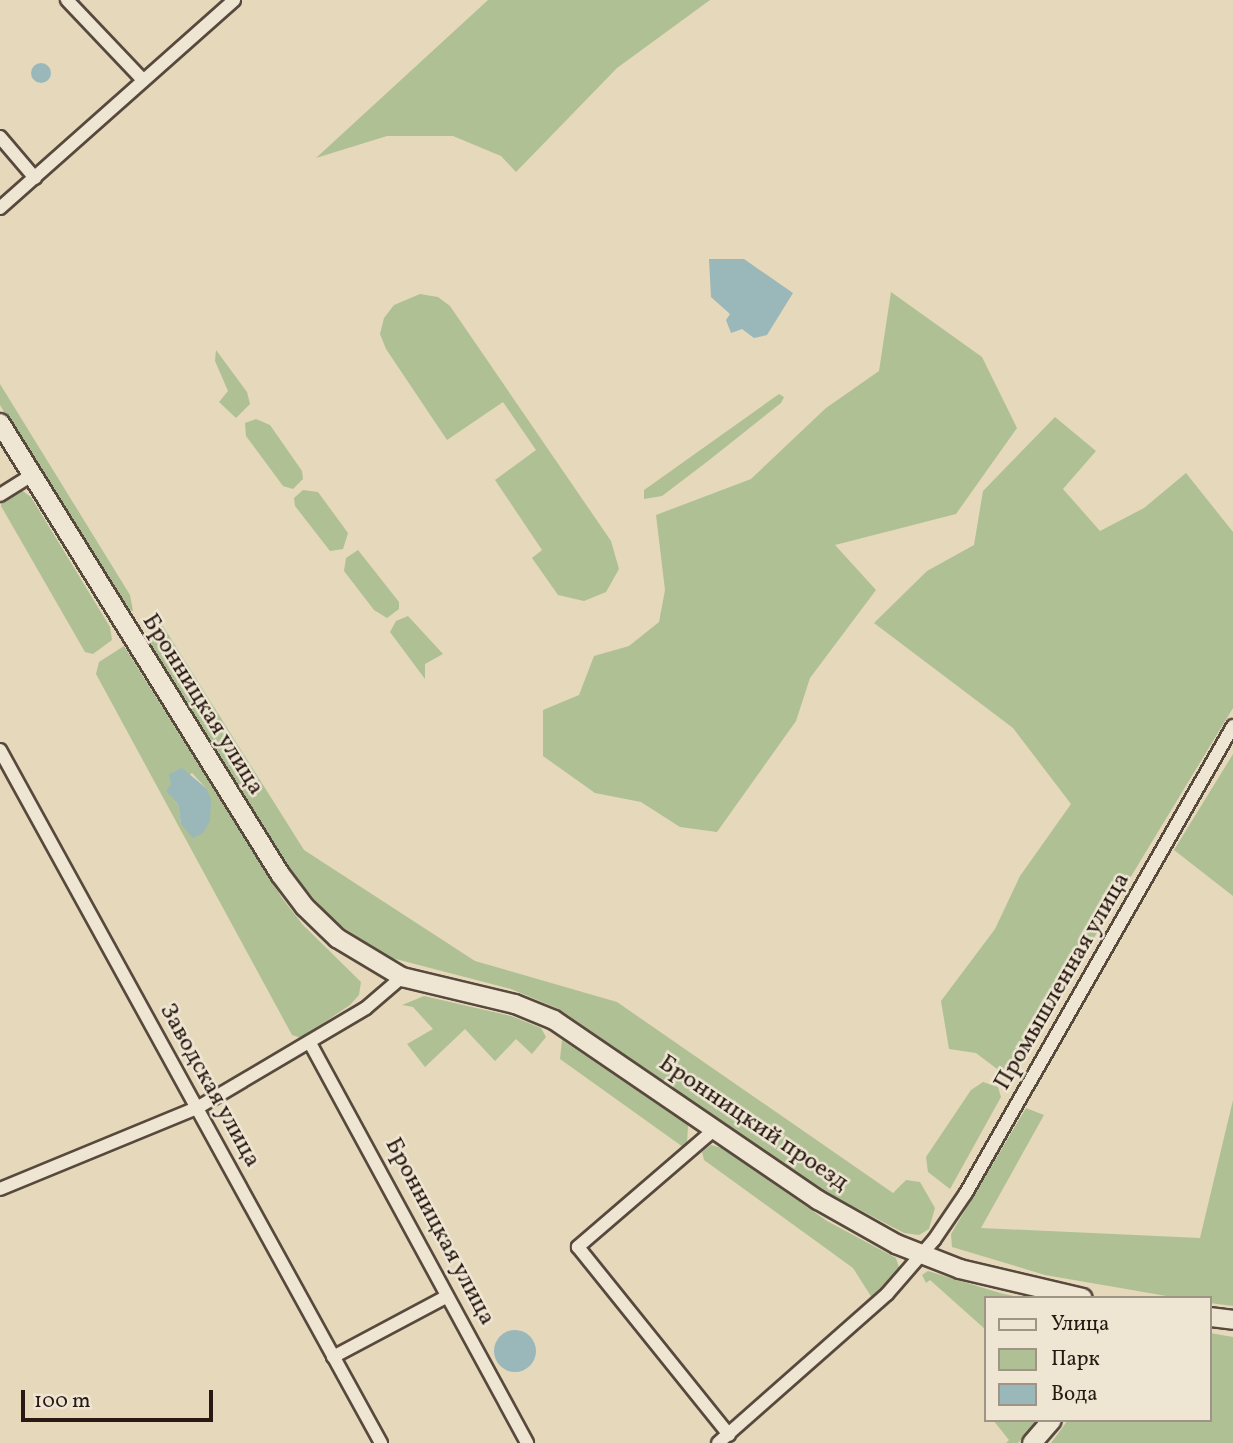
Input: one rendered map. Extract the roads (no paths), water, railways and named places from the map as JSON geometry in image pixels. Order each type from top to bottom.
[{"type":"main road","name":"Бронницкая улица","points":[[0,423],[292,891],[337,938],[402,977]]},
{"type":"main road","name":"Бронницкий проезд","points":[[402,977],[497,999],[554,1020],[846,1217],[922,1254],[971,1272],[1074,1296]]},
{"type":"main road","points":[[1212,1317],[1233,1320]]},
{"type":"main road","points":[[1032,1443],[1050,1422]]},
{"type":"street","points":[[67,0],[143,80]]},
{"type":"street","points":[[0,208],[234,0]]},
{"type":"street","points":[[0,137],[35,178]]},
{"type":"street","points":[[0,495],[32,475]]},
{"type":"street","name":"Промышленная улица","points":[[724,1439],[887,1294],[922,1254],[966,1194],[1233,726]]},
{"type":"street","name":"Заводская улица","points":[[0,750],[381,1443]]},
{"type":"street","points":[[0,1189],[197,1108],[366,1008],[402,977]]},
{"type":"street","name":"Бронницкая улица","points":[[310,1043],[527,1443]]},
{"type":"street","points":[[715,1129],[578,1247],[724,1439]]},
{"type":"street","points":[[333,1357],[446,1297]]},
{"type":"water","points":[[41,63],[48,66],[51,73],[48,80],[41,83],[34,80],[31,73],[34,66]]},
{"type":"water","points":[[709,259],[744,259],[793,293],[767,335],[754,338],[742,329],[731,333],[726,320],[730,314],[711,297]]},
{"type":"water","points":[[182,768],[206,788],[211,799],[210,821],[203,833],[193,838],[181,824],[178,804],[166,791],[171,784],[169,774]]},
{"type":"water","points":[[515,1330],[530,1336],[536,1351],[530,1366],[515,1372],[500,1366],[494,1351],[500,1336]]}]
